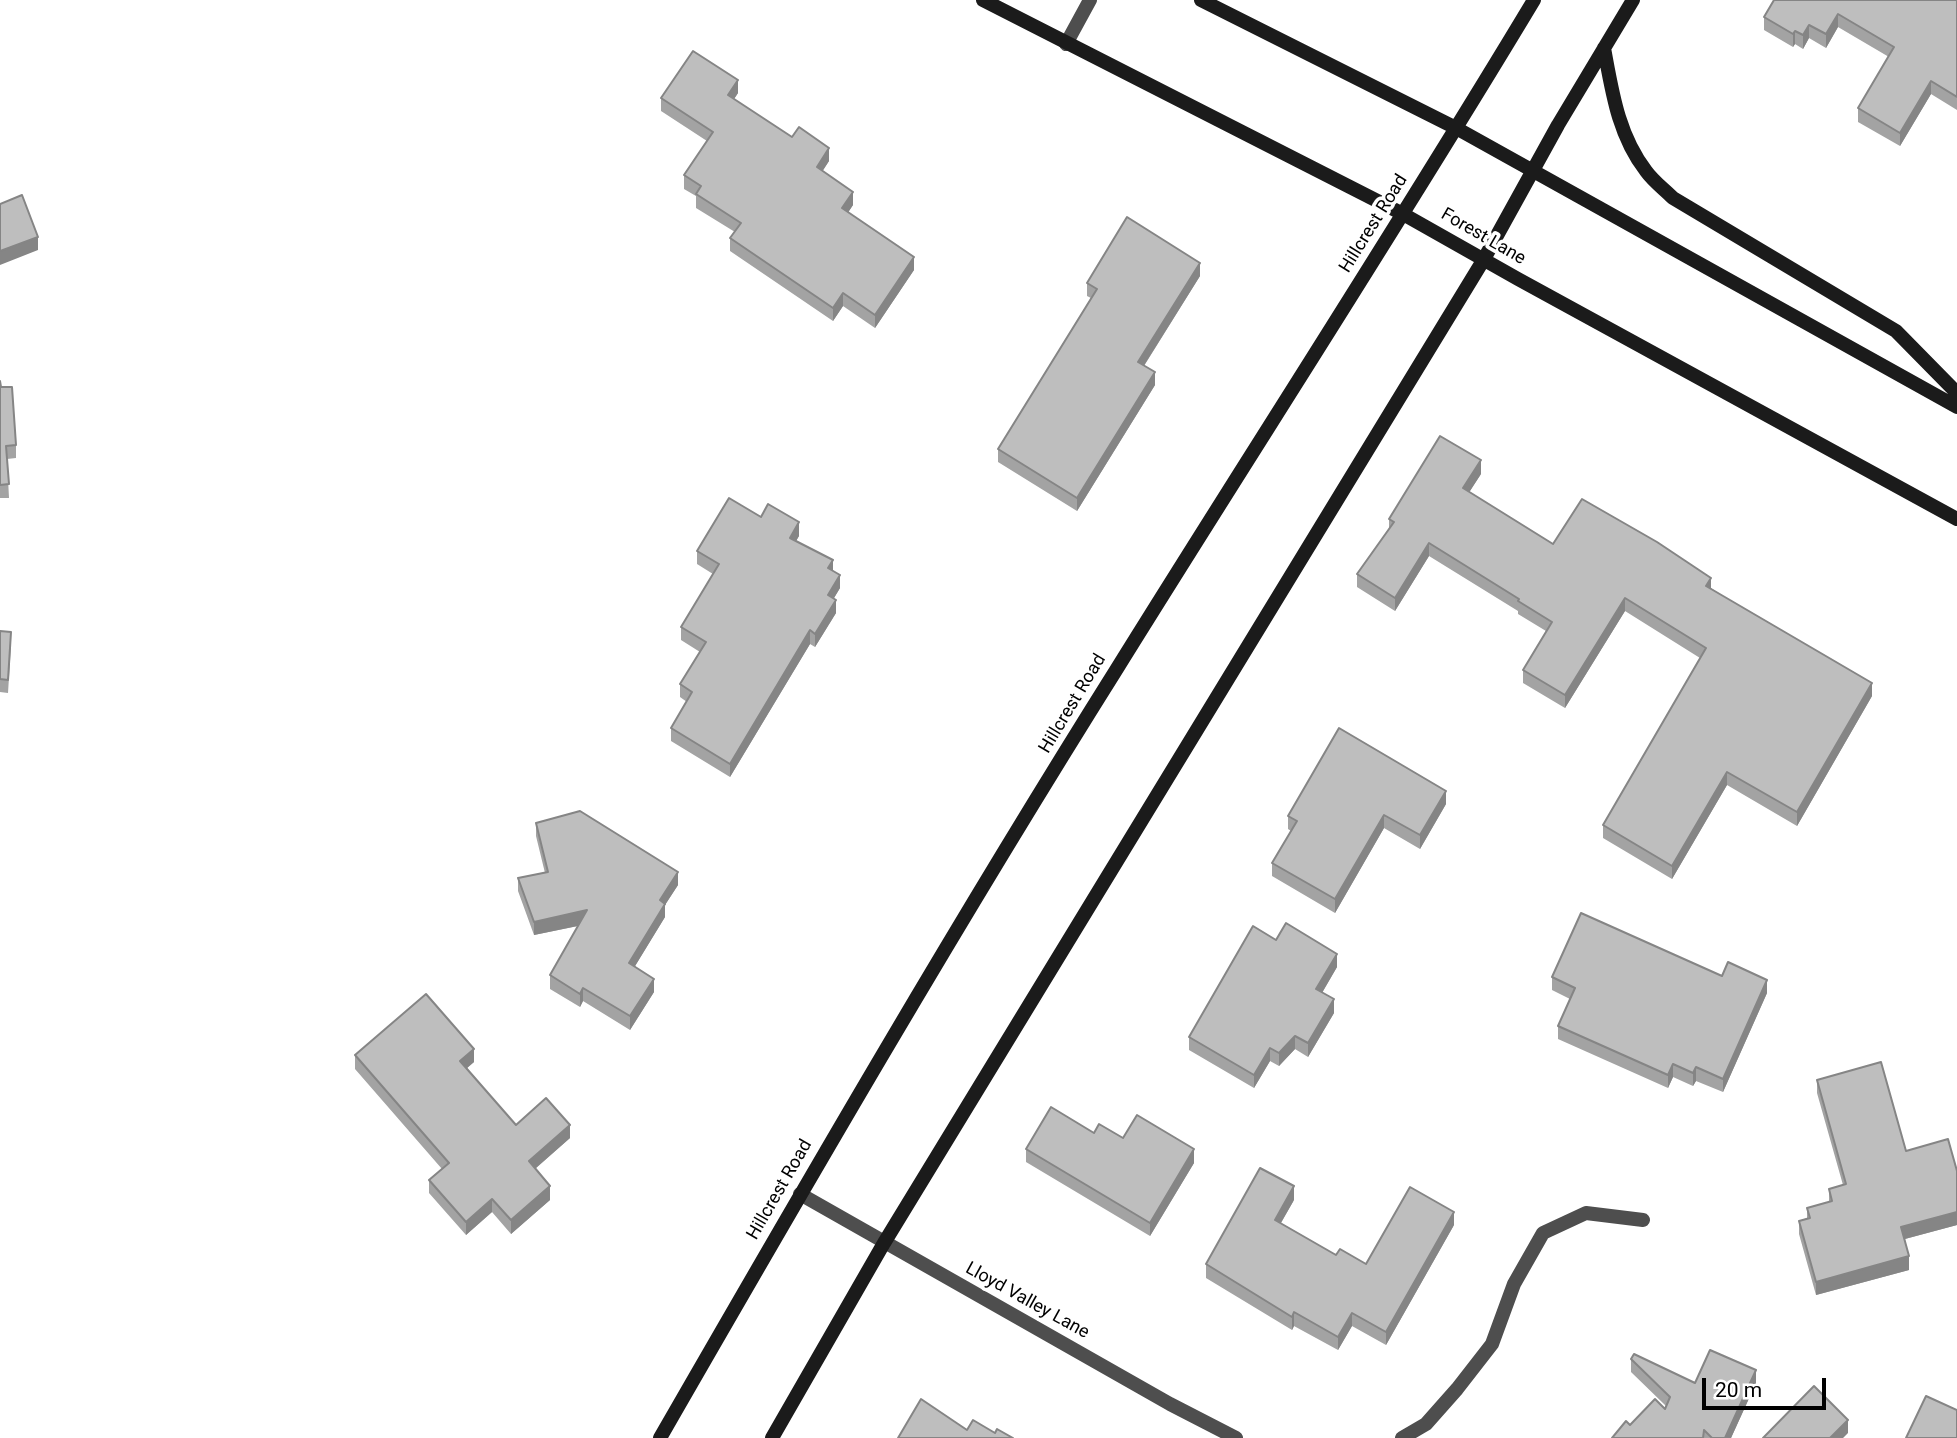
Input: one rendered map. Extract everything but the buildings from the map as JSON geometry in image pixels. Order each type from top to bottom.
[{"type":"main road","name":"Forest Lane","points":[[983,0],[1403,214],[1957,519]]},
{"type":"main road","points":[[1201,0],[1456,128],[1957,407]]},
{"type":"main road","name":"Hillcrest Road","points":[[660,1438],[800,1194],[1108,682],[1403,214],[1534,0]]},
{"type":"main road","points":[[772,1438],[884,1243],[1484,259],[1633,0]]},
{"type":"main road","points":[[1604,48],[1615,105],[1626,139],[1646,172],[1673,198],[1896,331],[1957,393]]},
{"type":"street","points":[[1066,44],[1090,0]]},
{"type":"street","name":"Lloyd Valley Lane","points":[[800,1194],[1170,1404],[1236,1438]]},
{"type":"street","points":[[1402,1438],[1426,1424],[1492,1344],[1514,1284],[1543,1233],[1586,1213],[1643,1220]]}]
